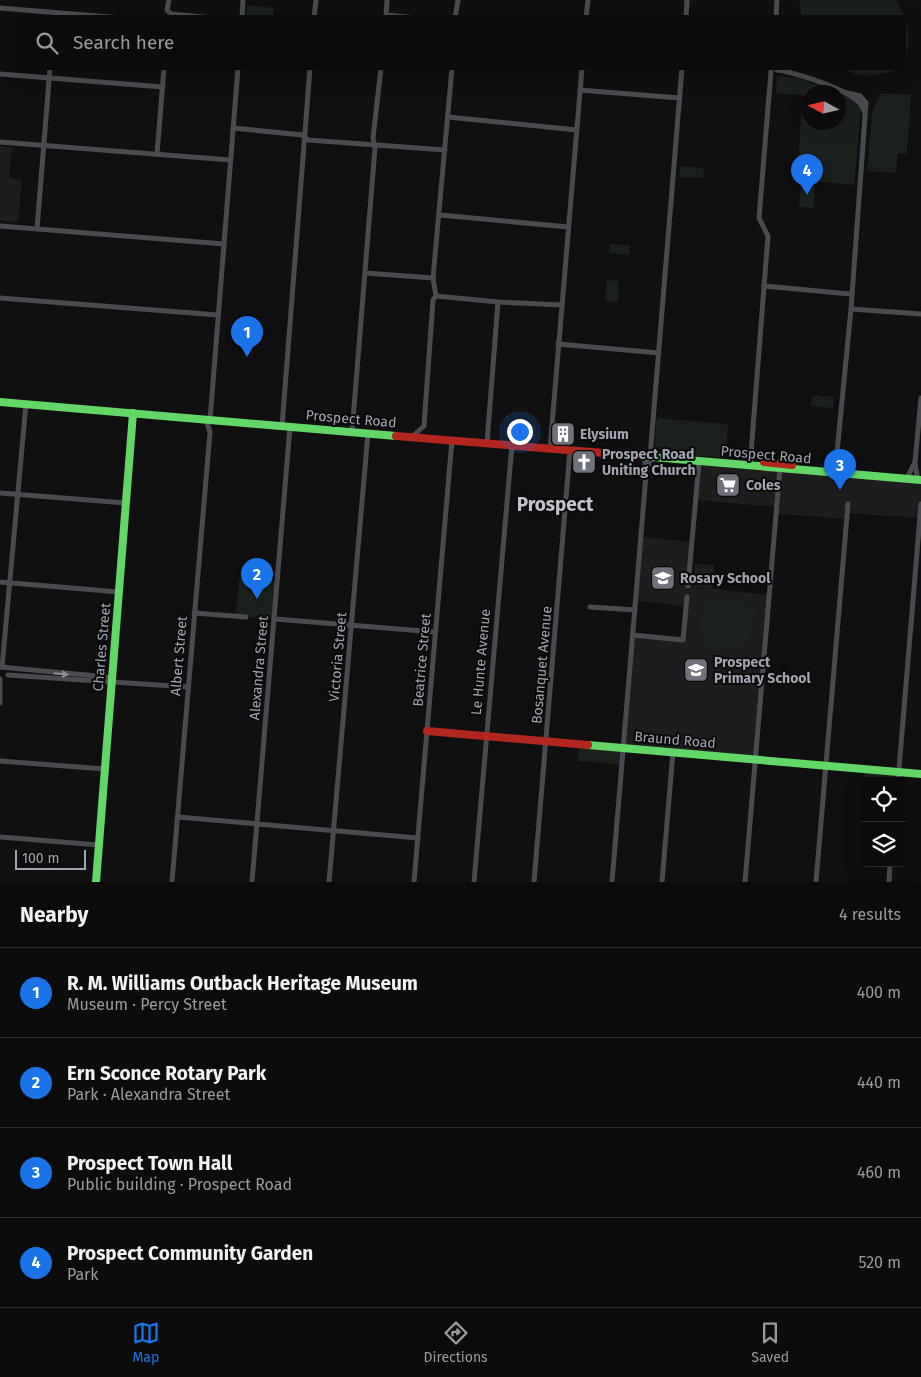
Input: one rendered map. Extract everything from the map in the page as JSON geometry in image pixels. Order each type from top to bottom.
[{"type":"main road","name":"Prospect Road","points":[[0,402],[699,462],[917,476]]},
{"type":"main road","name":"Charles Street","points":[[96,882],[133,413]]},
{"type":"main road","name":"Prospect Road","points":[[835,471],[917,476]]},
{"type":"main road","name":"Braund Road","points":[[427,731],[826,766],[899,777],[921,774]]},
{"type":"street","points":[[169,0],[167,10],[170,14],[181,15]]},
{"type":"street","points":[[242,15],[243,0]]},
{"type":"street","points":[[314,15],[316,0]]},
{"type":"street","points":[[386,15],[387,0]]},
{"type":"street","points":[[456,15],[458,0]]},
{"type":"street","points":[[586,15],[588,0]]},
{"type":"street","points":[[686,15],[687,0]]},
{"type":"street","points":[[776,15],[777,0]]},
{"type":"street","points":[[0,8],[54,15]]},
{"type":"street","points":[[37,229],[50,70]]},
{"type":"street","points":[[157,154],[164,70]]},
{"type":"street","points":[[211,420],[238,70]]},
{"type":"street","name":"Alexandra Street","points":[[252,882],[275,619],[310,70]]},
{"type":"street","points":[[352,432],[381,70]]},
{"type":"street","points":[[432,438],[424,426],[433,300],[436,296],[433,278],[452,70]]},
{"type":"street","points":[[550,449],[582,70]]},
{"type":"street","points":[[612,882],[646,475],[649,462],[659,353],[682,70]]},
{"type":"street","points":[[750,464],[768,236],[759,218],[773,70]]},
{"type":"street","points":[[778,70],[840,91],[859,101],[864,114],[850,294],[851,310],[835,471]]},
{"type":"street","points":[[0,74],[163,87]]},
{"type":"street","points":[[580,90],[679,98]]},
{"type":"street","points":[[448,117],[576,130]]},
{"type":"street","points":[[233,128],[302,135],[308,140],[445,150]]},
{"type":"street","points":[[0,142],[230,160]]},
{"type":"street","points":[[440,215],[568,227]]},
{"type":"street","points":[[0,226],[224,244]]},
{"type":"street","points":[[365,273],[433,278]]},
{"type":"street","points":[[764,286],[850,294]]},
{"type":"street","points":[[436,296],[498,302],[562,305]]},
{"type":"street","points":[[0,298],[218,315]]},
{"type":"street","points":[[487,443],[498,302]]},
{"type":"street","points":[[851,310],[921,314]]},
{"type":"street","points":[[558,344],[659,353]]},
{"type":"street","points":[[917,476],[915,462],[921,398]]},
{"type":"street","points":[[0,703],[26,404]]},
{"type":"street","name":"Albert Street","points":[[172,882],[211,420]]},
{"type":"street","name":"Albert Street","points":[[210,432],[211,420]]},
{"type":"street","points":[[412,436],[424,426]]},
{"type":"street","name":"Victoria Street","points":[[329,882],[368,433]]},
{"type":"street","name":"Beatrice Street","points":[[414,882],[452,440]]},
{"type":"street","name":"Le Hunte Avenue","points":[[474,882],[512,445]]},
{"type":"street","name":"Bosanquet Avenue","points":[[534,882],[570,450]]},
{"type":"street","points":[[646,475],[645,461],[649,457]]},
{"type":"street","points":[[688,586],[699,462]]},
{"type":"street","points":[[745,882],[780,466]]},
{"type":"street","points":[[0,493],[126,503]]},
{"type":"street","points":[[816,882],[848,504]]},
{"type":"street","points":[[899,777],[921,504]]},
{"type":"street","points":[[0,582],[119,592]]},
{"type":"street","points":[[633,635],[683,640],[687,597]]},
{"type":"street","points":[[590,607],[635,610]]},
{"type":"street","points":[[194,613],[246,617]]},
{"type":"street","points":[[275,619],[435,632]]},
{"type":"street","points":[[4,667],[108,677],[112,681]]},
{"type":"street","points":[[3,677],[107,684],[112,681],[188,687]]},
{"type":"street","points":[[662,882],[673,752]]},
{"type":"street","points":[[0,761],[105,769]]},
{"type":"street","points":[[178,817],[418,838]]},
{"type":"street","points":[[0,837],[98,845]]},
{"type":"street","points":[[889,882],[890,867]]},
{"type":"shaded area","points":[[799,0],[896,0],[904,15],[802,15]]},
{"type":"shaded area","points":[[247,5],[274,8],[273,15],[246,15]]},
{"type":"shaded area","points":[[906,20],[908,28],[906,54]]},
{"type":"shaded area","points":[[847,70],[895,70],[868,76]]},
{"type":"shaded area","points":[[777,76],[798,78],[816,85],[801,85],[801,95],[776,93]]},
{"type":"shaded area","points":[[880,93],[911,95],[907,154],[898,153],[896,173],[867,171],[872,114]]},
{"type":"shaded area","points":[[846,96],[856,100],[861,109],[854,185],[809,181],[811,162],[798,160],[801,121],[801,130],[846,130]]},
{"type":"shaded area","points":[[0,146],[12,147],[9,178],[22,180],[18,222],[0,220]]},
{"type":"shaded area","points":[[680,166],[704,168],[703,178],[679,177]]},
{"type":"shaded area","points":[[802,182],[815,183],[813,208],[799,207]]},
{"type":"shaded area","points":[[610,244],[630,245],[629,255],[609,253]]},
{"type":"shaded area","points":[[607,280],[619,281],[618,302],[605,301]]},
{"type":"shaded area","points":[[812,395],[834,397],[833,408],[811,406]]},
{"type":"shaded area","points":[[657,418],[728,424],[725,458],[656,452],[654,448]]},
{"type":"shaded area","points":[[699,462],[921,480],[921,521],[919,518],[847,513],[847,519],[776,514],[776,507],[696,500]]},
{"type":"shaded area","name":"Prospect Primary School","points":[[641,537],[691,542],[688,586],[768,595],[754,760],[623,748],[633,635],[683,640],[686,606],[636,601]]},
{"type":"shaded area","points":[[695,564],[714,565],[713,588],[693,587]]},
{"type":"shaded area","points":[[239,578],[278,581],[275,619],[236,616]]},
{"type":"shaded area","points":[[705,599],[756,604],[754,628],[751,628],[749,636],[740,648],[727,653],[712,651],[704,647],[699,624]]},
{"type":"shaded area","points":[[579,744],[623,748],[622,765],[578,761]]},
{"type":"shaded area","points":[[864,769],[899,772],[898,777],[863,777]]},
{"type":"traffic: fast","points":[[0,402],[396,436]]},
{"type":"traffic: fast","points":[[96,882],[133,413]]},
{"type":"traffic: fast","points":[[641,456],[921,480]]},
{"type":"traffic: fast","points":[[588,745],[921,774]]},
{"type":"traffic: jam","points":[[396,436],[641,456]]},
{"type":"traffic: jam","points":[[764,462],[792,465]]},
{"type":"traffic: jam","points":[[427,731],[588,745]]},
{"type":"place","name":"Prospect Community Garden","points":[[807,195]]},
{"type":"place","name":"R. M. Williams Outback Heritage Museum","points":[[247,357]]},
{"type":"place","name":"Elysium","points":[[563,434]]},
{"type":"place","name":"Prospect Road Uniting Church","points":[[584,462]]},
{"type":"place","name":"Coles","points":[[728,485]]},
{"type":"place","name":"Prospect Town Hall","points":[[840,490]]},
{"type":"place","name":"Rosary School","points":[[663,578]]},
{"type":"place","name":"Ern Sconce Rotary Park","points":[[257,599]]},
{"type":"place","name":"Prospect Primary School","points":[[696,670]]},
{"type":"district","name":"Prospect","points":[[555,504]]}]
